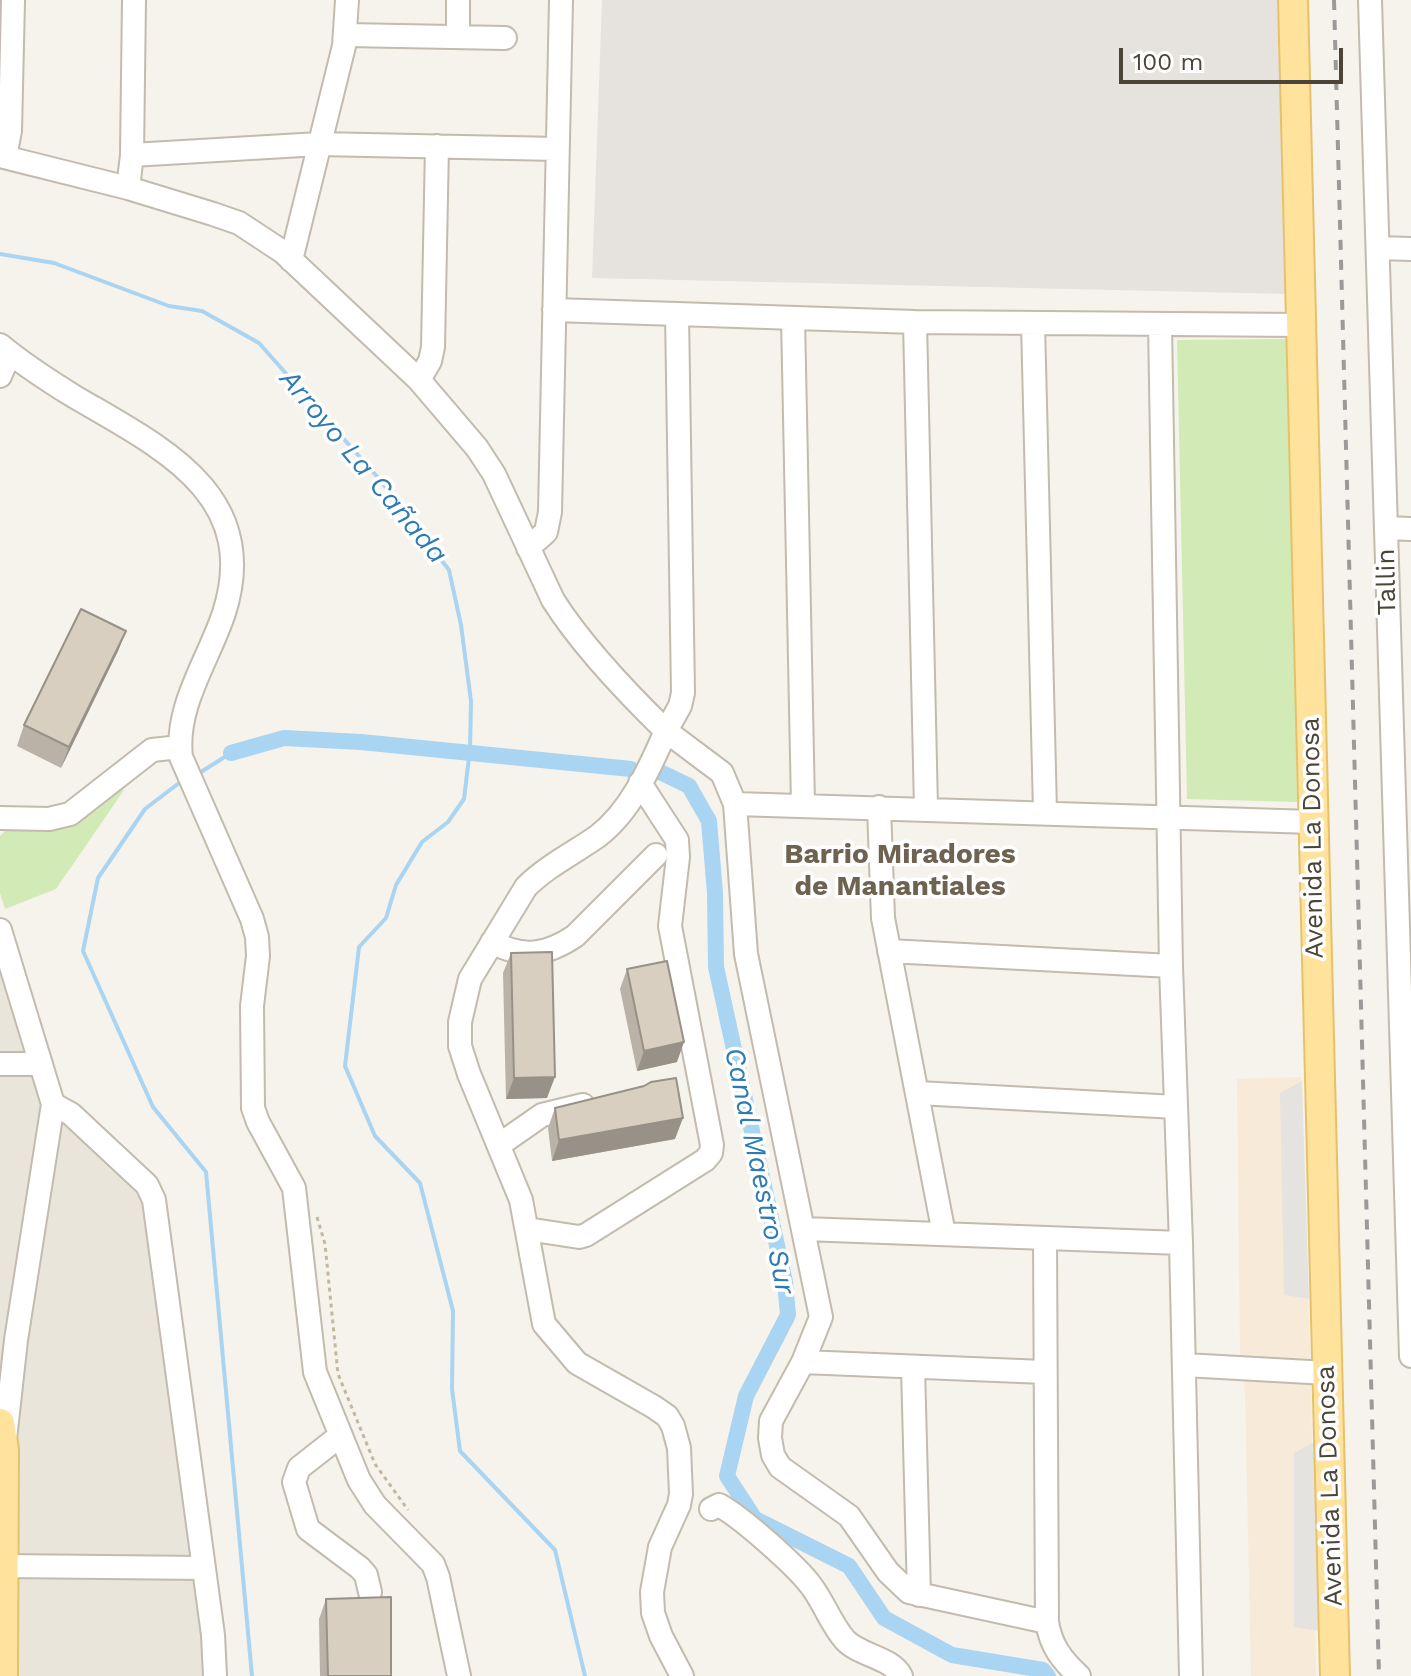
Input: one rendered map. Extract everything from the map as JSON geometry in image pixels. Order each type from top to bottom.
[{"type":"main road","name":"Avenida La Donosa","points":[[1293,0],[1335,1676]]},
{"type":"main road","points":[[2,1436],[5,1566],[3,1676]]},
{"type":"street","points":[[13,0],[10,131],[2,157],[128,188],[239,223],[291,260],[419,380],[487,463],[564,618],[643,709],[666,731],[722,773],[735,804],[746,954],[821,1317],[803,1362],[771,1421],[773,1455],[780,1467],[849,1516],[898,1584],[919,1595],[1047,1622]]},
{"type":"street","points":[[128,188],[132,155],[134,0]]},
{"type":"street","points":[[291,260],[346,35],[347,0]]},
{"type":"street","points":[[458,0],[458,37]]},
{"type":"street","points":[[528,548],[546,532],[549,520],[561,0]]},
{"type":"street","name":"Tallin","points":[[1370,0],[1380,248],[1386,528],[1402,802],[1411,1356]]},
{"type":"street","points":[[346,35],[505,38]]},
{"type":"street","points":[[132,155],[319,144],[557,149]]},
{"type":"street","points":[[419,380],[430,361],[433,347],[437,146]]},
{"type":"street","points":[[1380,248],[1411,249]]},
{"type":"street","points":[[554,310],[915,322],[1301,325]]},
{"type":"street","points":[[677,314],[683,693],[680,706],[640,783],[622,810],[601,834],[538,875],[526,887],[470,979],[460,1022],[460,1046],[521,1200],[538,1305],[544,1324],[577,1363],[654,1407],[667,1416],[673,1426],[679,1448],[681,1494],[660,1547],[652,1592],[653,1613],[661,1636],[682,1676]]},
{"type":"street","points":[[793,318],[803,805]]},
{"type":"street","points":[[915,322],[926,808]]},
{"type":"street","points":[[1033,323],[1045,811]]},
{"type":"street","points":[[1160,324],[1171,966],[1185,1365],[1191,1676]]},
{"type":"street","points":[[0,376],[5,349],[47,379],[159,446],[209,492],[222,515],[231,543],[229,592],[183,714],[180,747],[187,773],[252,919],[257,937],[251,1023],[253,1108],[294,1188],[315,1372],[367,1495],[433,1564],[459,1676]]},
{"type":"street","points":[[1386,528],[1411,529]]},
{"type":"street","points":[[0,818],[59,818],[70,814],[152,750],[180,747]]},
{"type":"street","points":[[1402,802],[1411,777]]},
{"type":"street","points":[[527,1229],[579,1237],[586,1235],[705,1160],[711,1153],[712,1145],[670,926],[677,840],[640,783]]},
{"type":"street","points":[[735,804],[1045,811],[1313,822]]},
{"type":"street","points":[[879,807],[881,898],[889,951],[944,1234]]},
{"type":"street","points":[[492,942],[508,951],[521,953],[542,953],[561,945],[575,936],[656,855]]},
{"type":"street","points":[[1,935],[53,1104],[2,1436]]},
{"type":"street","points":[[889,951],[1171,966]]},
{"type":"street","points":[[0,1064],[41,1064]]},
{"type":"street","points":[[918,1093],[1176,1107]]},
{"type":"street","points":[[499,1145],[542,1115],[603,1100]]},
{"type":"street","points":[[53,1104],[71,1114],[104,1144],[147,1185],[154,1200],[215,1676]]},
{"type":"street","points":[[804,1229],[1181,1243]]},
{"type":"street","points":[[1045,1240],[1047,1622],[1055,1651],[1079,1676]]},
{"type":"street","points":[[0,1363],[15,1345]]},
{"type":"street","points":[[803,1362],[1044,1372]]},
{"type":"street","points":[[1185,1365],[1327,1373]]},
{"type":"street","points":[[913,1368],[919,1595]]},
{"type":"street","points":[[341,1435],[299,1468],[294,1482],[308,1529],[360,1568],[366,1575],[370,1592]]},
{"type":"street","points":[[711,1509],[719,1505],[726,1509],[766,1542],[812,1587],[845,1639],[867,1655],[895,1667],[901,1676]]},
{"type":"street","points":[[5,1566],[203,1568]]},
{"type":"shaded area","points":[[602,0],[1277,0],[1287,294],[592,278]]},
{"type":"shaded area","points":[[0,961],[43,1100],[146,1203],[209,1676],[0,1676]]},
{"type":"shaded area","points":[[1301,1077],[1316,1676],[1251,1676],[1245,1393],[1240,1351],[1237,1079]]},
{"type":"shaded area","points":[[1302,1081],[1309,1299],[1284,1295],[1280,1093]]},
{"type":"shaded area","points":[[1316,1441],[1319,1631],[1294,1627],[1294,1453]]},
{"type":"green space","points":[[1290,339],[1297,802],[1187,799],[1177,340]]},
{"type":"green space","points":[[117,788],[124,790],[56,889],[5,909],[0,893],[0,836],[5,831]]},
{"type":"building","points":[[81,609],[126,631],[69,747],[24,725]]},
{"type":"building","points":[[552,952],[555,1077],[514,1078],[511,953]]},
{"type":"building","points":[[667,961],[684,1042],[644,1051],[627,969]]},
{"type":"building","points":[[676,1078],[683,1118],[559,1140],[555,1108]]},
{"type":"building","points":[[391,1597],[391,1676],[328,1676],[326,1599]]},
{"type":"waterway","name":"Arroyo La Cañada","points":[[0,254],[54,263],[169,306],[202,311],[259,343],[381,481],[449,570],[461,625],[471,701],[470,749],[464,799],[448,822],[422,842],[396,885],[386,918],[359,947],[345,1066],[375,1136],[420,1183],[453,1311],[452,1389],[460,1451],[555,1550],[585,1676]]},
{"type":"waterway","name":"Canal Maestro Sur","points":[[231,753],[284,738],[361,742],[631,769]]},
{"type":"waterway","name":"Canal Maestro Sur","points":[[201,772],[231,753]]},
{"type":"waterway","name":"Canal Maestro Sur","points":[[658,771],[689,786],[709,821],[715,893],[716,967],[785,1282],[788,1315],[746,1396],[727,1476],[755,1519],[849,1566],[884,1618],[952,1655],[1043,1670],[1048,1676]]},
{"type":"waterway","name":"Canal Maestro Sur","points":[[179,783],[145,809],[98,878],[83,951],[153,1107],[206,1172],[252,1676]]},
{"type":"railway","points":[[1334,0],[1379,1676]]},
{"type":"district","name":"Barrio Miradores de Manantiales","points":[[900,871]]}]
